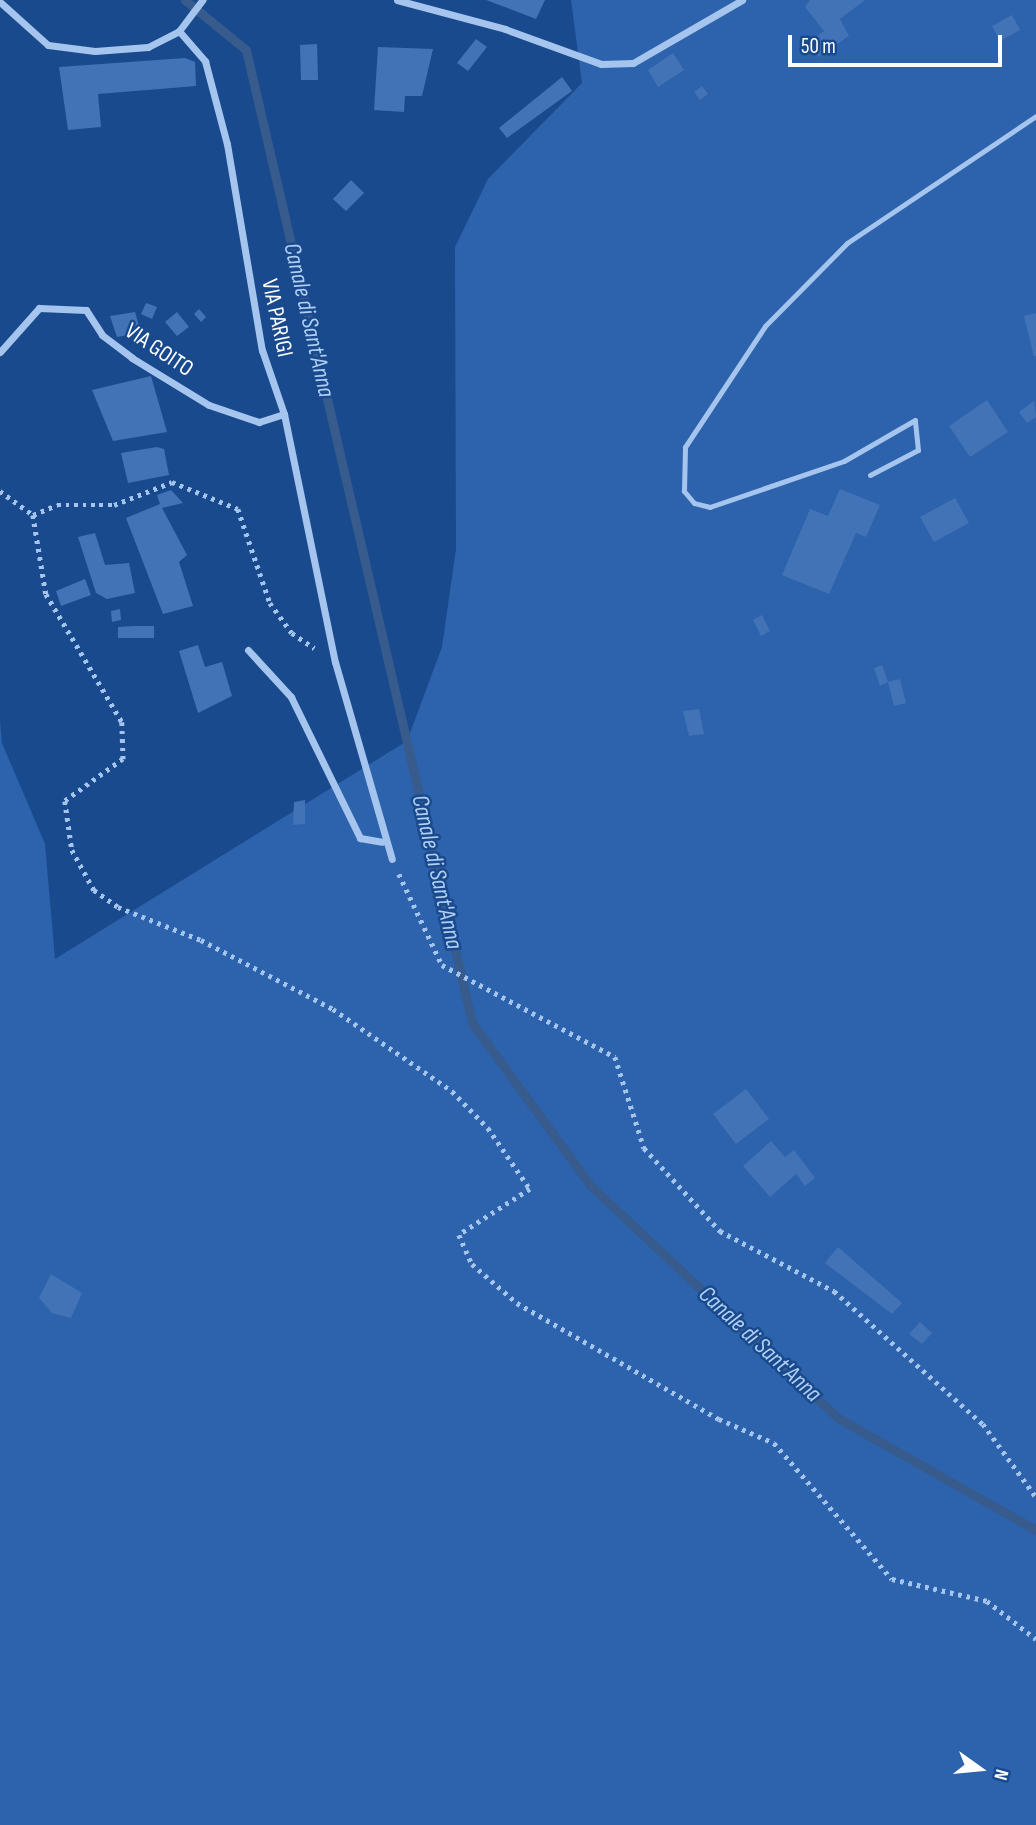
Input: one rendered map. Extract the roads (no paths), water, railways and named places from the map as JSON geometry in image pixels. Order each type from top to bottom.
[{"type":"street","points":[[0,2],[48,45],[148,47],[181,28],[202,0]]},
{"type":"street","points":[[397,0],[505,29],[601,64],[633,63],[742,0]]},
{"type":"street","name":"VIA PARIGI","points":[[181,28],[205,61],[227,144],[262,351],[284,414],[335,662],[382,842],[392,859]]},
{"type":"street","name":"VIA GOITO","points":[[0,352],[25,317],[39,308],[86,310],[102,335],[131,358],[209,405],[259,422],[284,414]]},
{"type":"street","points":[[248,650],[291,697],[360,838],[382,842]]},
{"type":"lane","points":[[870,475],[918,450],[915,420],[844,461],[710,507],[694,503],[684,491],[685,447],[765,326],[848,243],[1036,116]]},
{"type":"waterway","name":"Canale di Sant'Anna","points":[[185,0],[246,50],[472,1023],[591,1186],[838,1418],[1036,1530]]}]
